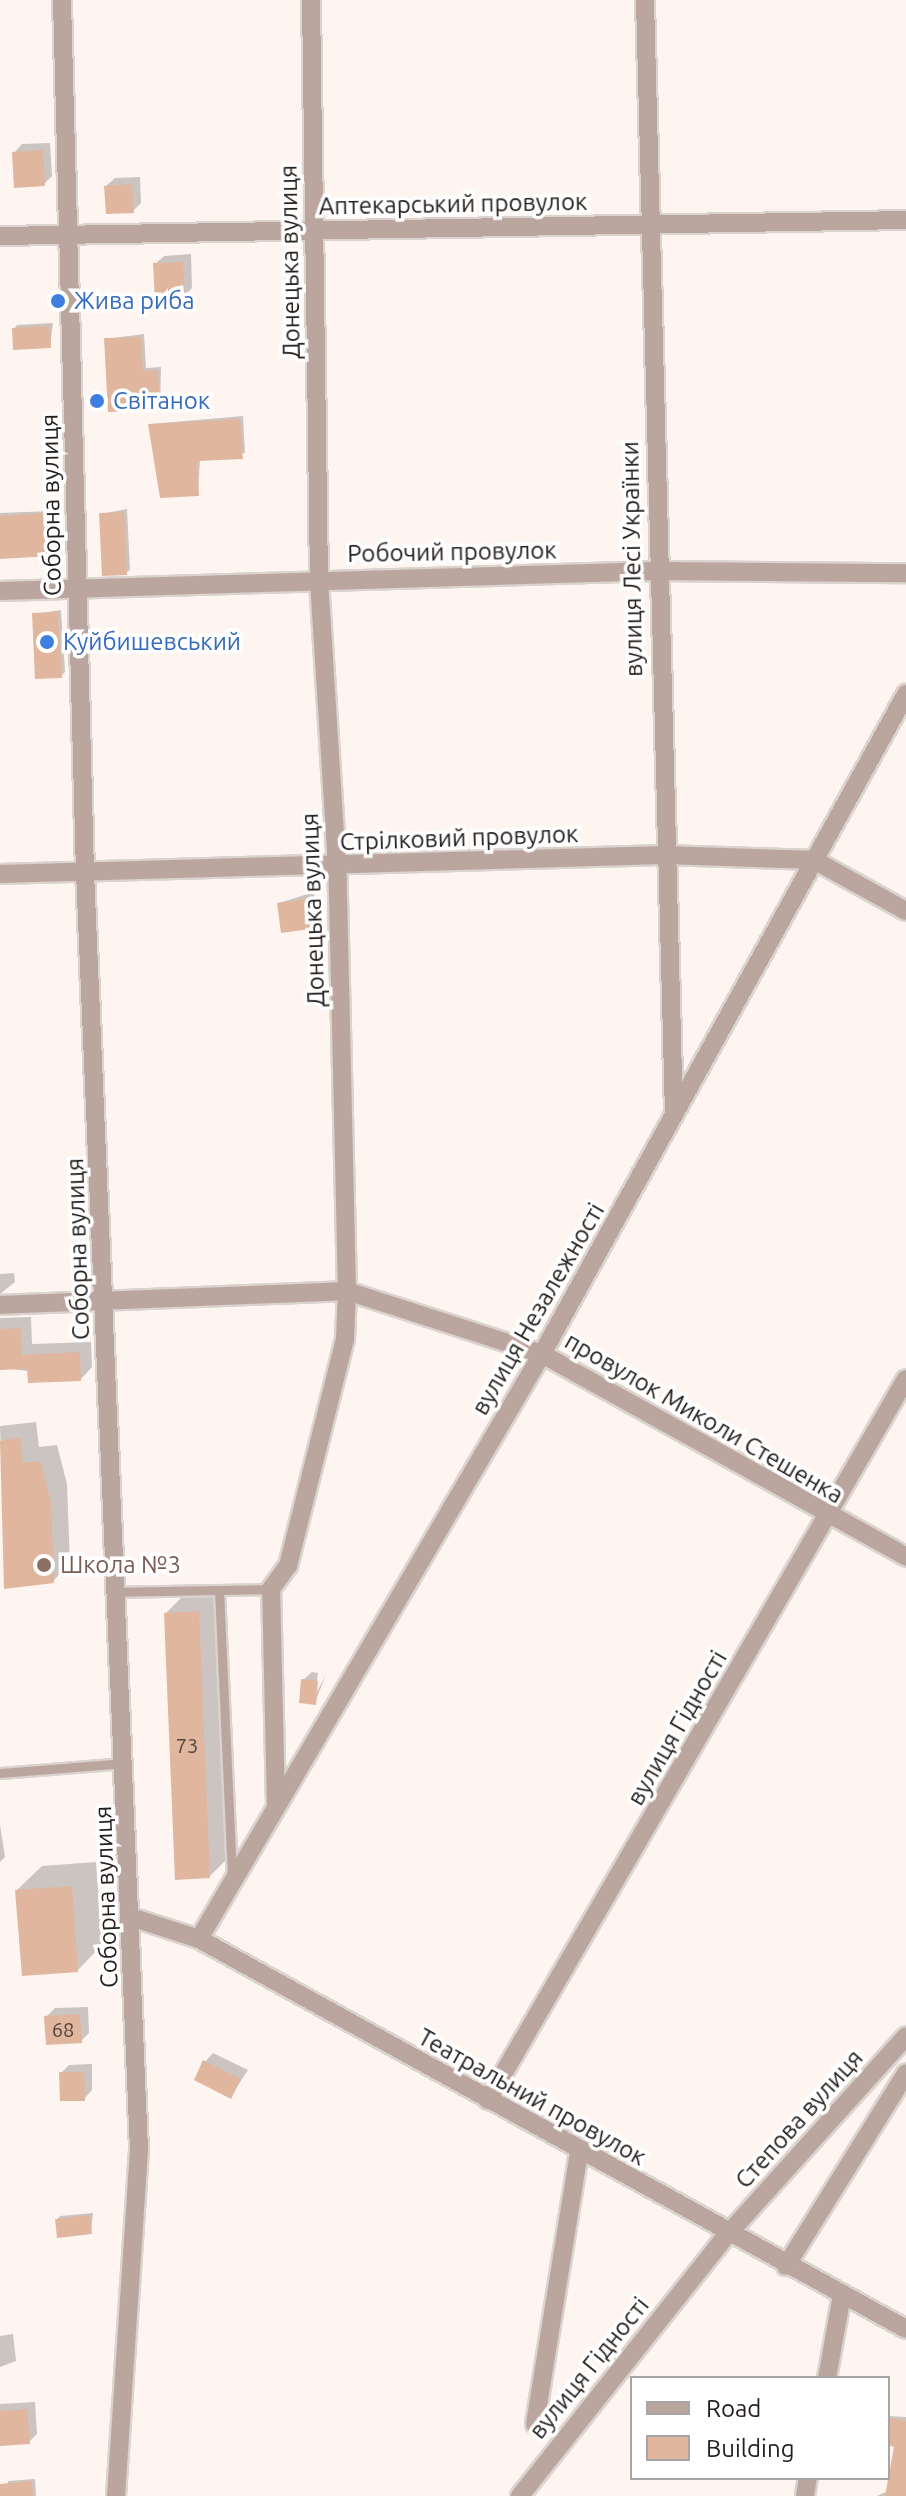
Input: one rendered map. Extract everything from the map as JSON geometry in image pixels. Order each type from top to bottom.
[{"type":"street","name":"Соборна вулиця","points":[[62,0],[70,233],[75,587],[85,872],[105,1302],[113,1592],[126,1763],[139,2150],[116,2496]]},
{"type":"street","name":"Донецька вулиця","points":[[271,1589],[288,1566],[345,1339],[347,1291],[337,866],[319,579],[311,0]]},
{"type":"street","name":"вулиця Лесі Українки","points":[[645,0],[656,571],[674,1116]]},
{"type":"street","name":"Аптекарський провулок","points":[[0,236],[906,220]]},
{"type":"street","name":"Робочий провулок","points":[[0,591],[656,571],[906,573]]},
{"type":"street","name":"вулиця Незалежності","points":[[199,1939],[542,1354],[906,694]]},
{"type":"street","name":"Стрілковий провулок","points":[[0,874],[665,855],[814,860],[906,911]]},
{"type":"street","name":"провулок Миколи Стешенка","points":[[0,1305],[347,1291],[542,1354],[828,1517],[906,1557]]},
{"type":"street","name":"вулиця Гідності","points":[[488,2100],[906,1379]]},
{"type":"street","points":[[271,1589],[276,1805]]},
{"type":"street","name":"Театральний провулок","points":[[131,1917],[199,1939],[786,2266],[906,2329]]},
{"type":"street","name":"Степова вулиця","points":[[728,2234],[906,2036]]},
{"type":"street","points":[[786,2266],[906,2073]]},
{"type":"street","name":"вулиця Гідності","points":[[535,2424],[579,2151]]},
{"type":"street","name":"вулиця Гідності","points":[[520,2496],[728,2234]]},
{"type":"street","points":[[827,2376],[842,2295]]},
{"type":"lane","points":[[113,1592],[271,1589]]},
{"type":"lane","points":[[219,1590],[232,1882]]},
{"type":"lane","points":[[0,1773],[126,1763]]},
{"type":"building","points":[[43,150],[45,186],[14,188],[12,152]]},
{"type":"building","points":[[132,184],[134,213],[106,214],[104,186]]},
{"type":"building","points":[[183,262],[185,298],[155,300],[153,263]]},
{"type":"building","points":[[50,326],[51,348],[13,350],[12,328]]},
{"type":"building","points":[[141,337],[143,371],[158,370],[160,410],[108,412],[104,338]]},
{"type":"building","points":[[240,419],[243,459],[197,461],[199,496],[160,498],[148,424]]},
{"type":"building","points":[[124,512],[127,575],[102,576],[99,513]]},
{"type":"building","points":[[49,513],[51,556],[0,559],[0,516]]},
{"type":"building","name":"Куйбишевський","points":[[58,612],[62,678],[35,679],[32,613]]},
{"type":"building","points":[[306,899],[310,929],[281,933],[277,903]]},
{"type":"building","points":[[21,1328],[22,1355],[80,1352],[81,1381],[28,1383],[27,1369],[0,1370],[0,1329]]},
{"type":"building","points":[[20,1438],[23,1463],[40,1461],[51,1502],[54,1583],[4,1589],[0,1441]]},
{"type":"building","points":[[199,1611],[210,1878],[175,1880],[164,1613]]},
{"type":"building","points":[[301,1679],[318,1681],[316,1705],[299,1703]]},
{"type":"building","points":[[72,1886],[78,1972],[22,1976],[15,1890]]},
{"type":"building","points":[[80,2014],[82,2043],[46,2045],[44,2016]]},
{"type":"building","points":[[203,2060],[241,2079],[231,2099],[194,2080]]},
{"type":"building","points":[[59,2072],[84,2072],[85,2101],[60,2101]]},
{"type":"building","points":[[90,2215],[92,2234],[57,2238],[55,2219]]},
{"type":"building","points":[[27,2409],[30,2444],[0,2446],[0,2411]]},
{"type":"building","points":[[890,2418],[906,2421],[906,2496],[885,2496],[894,2447],[890,2446]]},
{"type":"building","points":[[32,2481],[33,2496],[0,2496],[0,2484]]},
{"type":"place","name":"Жива риба","points":[[58,301]]},
{"type":"place","name":"Світанок","points":[[97,401]]},
{"type":"place","name":"Куйбишевський","points":[[47,642]]},
{"type":"place","name":"Школа №3","points":[[44,1565]]}]
